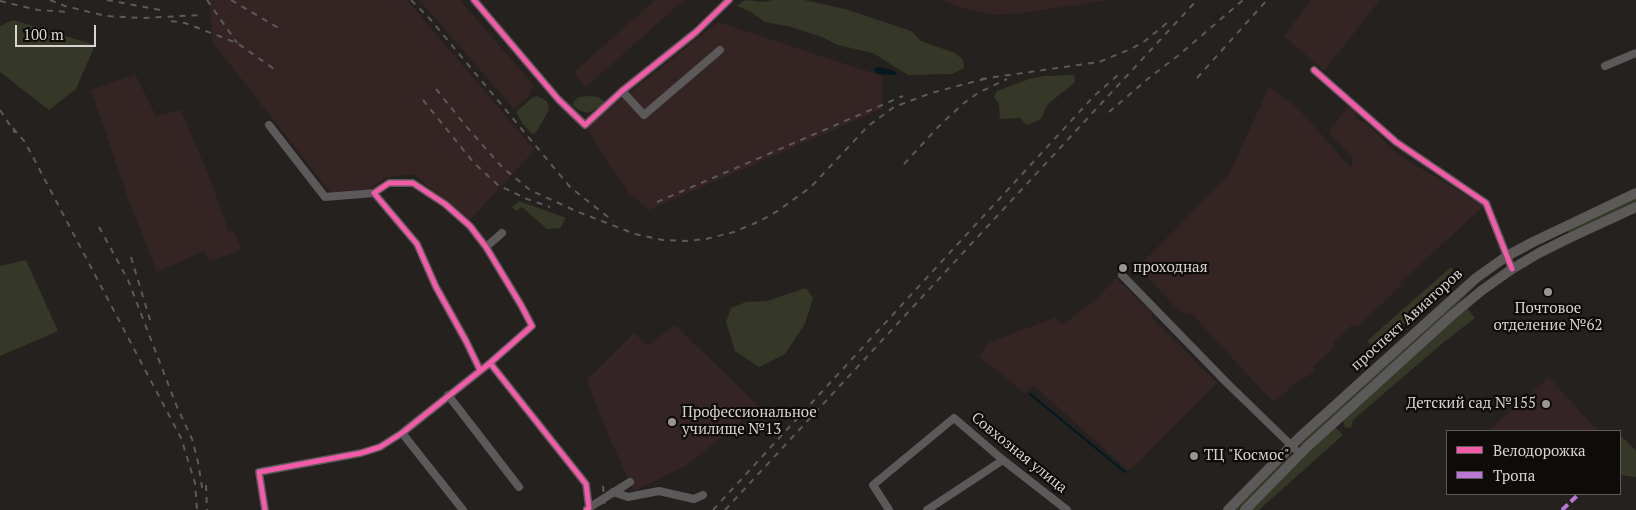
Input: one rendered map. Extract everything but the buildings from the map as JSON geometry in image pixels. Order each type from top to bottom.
[{"type":"main road","name":"проспект Авиаторов","points":[[1228,510],[1291,446],[1460,291],[1507,256],[1561,227],[1636,193]]},
{"type":"main road","name":"проспект Авиаторов","points":[[1245,510],[1300,454],[1451,316],[1512,269],[1567,238],[1636,207]]},
{"type":"street","points":[[474,0],[558,99],[585,125],[622,92],[696,32],[729,0]]},
{"type":"street","points":[[622,92],[644,115],[720,50]]},
{"type":"street","points":[[1606,66],[1636,53]]},
{"type":"street","points":[[1314,70],[1396,142],[1486,204],[1512,269]]},
{"type":"street","points":[[265,510],[259,472],[368,452],[380,447],[402,433],[490,363],[532,326],[486,247],[470,226],[446,204],[413,183],[389,183],[374,193],[325,197],[268,125]]},
{"type":"street","points":[[374,193],[417,244],[436,287],[480,370]]},
{"type":"street","points":[[486,247],[502,233]]},
{"type":"street","points":[[1122,275],[1227,383],[1300,454]]},
{"type":"street","points":[[490,363],[586,484],[588,509],[630,482]]},
{"type":"street","points":[[448,395],[519,487]]},
{"type":"street","name":"Совхозная улица","points":[[889,510],[873,485],[954,418],[1003,460],[1067,510]]},
{"type":"street","points":[[402,433],[463,510]]},
{"type":"street","points":[[928,510],[1003,460]]},
{"type":"street","points":[[613,492],[628,497],[659,491],[694,499],[703,495]]},
{"type":"shaded area","points":[[209,0],[407,0],[535,150],[470,220],[413,174],[385,178],[372,188],[331,193],[213,43]]},
{"type":"shaded area","points":[[419,0],[460,0],[535,87],[531,90],[529,96],[514,109]]},
{"type":"shaded area","points":[[655,0],[684,0],[585,88],[574,72]]},
{"type":"shaded area","points":[[940,0],[1107,0],[1030,12],[996,15],[970,10]]},
{"type":"shaded area","points":[[1311,0],[1380,0],[1324,71],[1284,36]]},
{"type":"shaded area","points":[[718,22],[882,76],[882,109],[649,210],[629,193],[607,162],[586,127]]},
{"type":"shaded area","points":[[135,74],[156,116],[181,110],[211,181],[229,232],[234,230],[241,250],[209,262],[204,251],[157,272],[130,204],[91,90]]},
{"type":"shaded area","points":[[1269,87],[1299,109],[1351,168],[1353,158],[1331,135],[1330,129],[1349,106],[1357,112],[1355,118],[1366,122],[1396,153],[1484,206],[1399,284],[1401,286],[1357,327],[1354,324],[1333,342],[1336,346],[1313,367],[1315,370],[1301,381],[1299,380],[1276,401],[1270,399],[1190,312],[1186,315],[1182,311],[1180,312],[1138,267],[1228,176]]},
{"type":"shaded area","points":[[1116,278],[1151,312],[1153,319],[1217,383],[1139,462],[1128,470],[1034,386],[1025,394],[979,356],[988,343],[1056,317],[1062,325],[1094,301]]},
{"type":"shaded area","name":"Профессиональное училище №13","points":[[675,325],[759,406],[686,466],[634,491],[609,437],[587,380],[634,333],[648,345]]},
{"type":"shaded area","name":"Детский сад №155","points":[[1549,377],[1597,430],[1489,430]]},
{"type":"green space","points":[[745,0],[764,2],[772,0],[804,0],[845,9],[911,31],[921,41],[955,53],[963,60],[964,68],[952,74],[908,75],[873,53],[838,45],[822,37],[791,27],[765,22],[751,12],[737,6]]},
{"type":"green space","points":[[13,20],[95,45],[76,89],[49,110],[0,72],[0,26]]},
{"type":"green space","points":[[1074,75],[1075,82],[1048,104],[1041,119],[1027,125],[1020,118],[999,119],[999,104],[994,97],[997,91],[1029,79],[1044,76]]},
{"type":"green space","points":[[537,96],[547,101],[549,110],[536,132],[532,134],[516,112]]},
{"type":"green space","points":[[579,97],[598,97],[604,101],[603,105],[588,113],[578,110],[573,105]]},
{"type":"green space","points":[[1636,198],[1636,202],[1569,233],[1567,229]]},
{"type":"green space","points":[[519,201],[566,218],[560,228],[547,229],[522,207],[516,211],[512,207]]},
{"type":"green space","points":[[26,260],[58,331],[0,356],[0,266]]},
{"type":"green space","points":[[1451,267],[1458,277],[1375,350],[1367,341]]},
{"type":"green space","points":[[1497,269],[1469,292],[1302,448],[1299,444],[1468,292]]},
{"type":"green space","points":[[806,288],[813,298],[805,324],[785,354],[759,367],[735,351],[726,322],[731,308],[746,302],[767,301]]},
{"type":"green space","points":[[1467,308],[1475,318],[1353,420],[1351,428],[1345,427],[1343,422],[1345,418]]},
{"type":"green space","points":[[1335,427],[1343,435],[1259,510],[1251,510]]},
{"type":"green space","points":[[1621,436],[1636,451],[1636,477],[1621,475]]},
{"type":"green space","points":[[1288,455],[1291,458],[1270,480],[1239,510],[1233,510]]},
{"type":"water","points":[[877,67],[893,70],[897,75],[879,74],[875,72]]},
{"type":"waterway","points":[[1030,394],[1125,472]]},
{"type":"railway","points":[[50,0],[65,6],[106,16],[143,18],[200,15]]},
{"type":"railway","points":[[107,0],[166,11]]},
{"type":"railway","points":[[207,0],[237,43]]},
{"type":"railway","points":[[231,0],[282,30]]},
{"type":"railway","points":[[411,0],[430,19],[570,187],[613,221]]},
{"type":"railway","points":[[725,510],[1197,0]]},
{"type":"railway","points":[[1109,112],[1243,0]]},
{"type":"railway","points":[[1197,78],[1267,0]]},
{"type":"railway","points":[[0,1],[38,10],[71,12]]},
{"type":"railway","points":[[171,21],[185,23],[237,43],[277,71]]},
{"type":"railway","points":[[981,79],[1099,62],[1145,41],[1168,22]]},
{"type":"railway","points":[[713,510],[1094,96],[1118,75]]},
{"type":"railway","points":[[436,89],[502,167],[530,190],[576,211],[635,234],[663,240],[685,241],[706,239],[734,232],[760,221],[779,210],[811,187],[868,126],[894,107],[931,93],[988,78]]},
{"type":"railway","points":[[904,164],[940,125],[964,103],[978,93],[1007,79]]},
{"type":"railway","points":[[657,202],[903,96]]},
{"type":"railway","points":[[423,100],[474,163],[498,185],[527,199],[550,207]]},
{"type":"railway","points":[[0,110],[15,133]]},
{"type":"railway","points":[[13,128],[25,142],[181,438],[195,483],[197,510]]},
{"type":"railway","points":[[99,227],[128,280],[177,407],[192,439],[203,493]]},
{"type":"railway","points":[[131,257],[151,323]]},
{"type":"railway","points":[[206,485],[207,510]]},
{"type":"railway","points":[[603,486],[605,510]]},
{"type":"marked path","points":[[1562,510],[1578,495]]},
{"type":"cycle path","points":[[474,0],[558,99],[585,125],[622,91],[696,32],[729,0]]},
{"type":"cycle path","points":[[1314,70],[1396,142],[1486,203],[1512,269]]},
{"type":"cycle path","points":[[480,370],[436,287],[417,244],[374,193],[389,183],[413,183],[445,204],[470,226],[486,247],[521,305],[532,326],[490,363]]},
{"type":"cycle path","points":[[265,510],[259,472],[361,453],[380,447],[402,433],[490,363],[586,484],[589,508],[586,510]]},
{"type":"place","name":"проходная","points":[[1123,268]]},
{"type":"place","name":"Почтовое отделение №62","points":[[1548,292]]},
{"type":"place","name":"Детский сад №155","points":[[1546,404]]},
{"type":"place","name":"Профессиональное училище №13","points":[[672,422]]},
{"type":"place","name":"ТЦ \"Космос\"","points":[[1194,456]]}]
